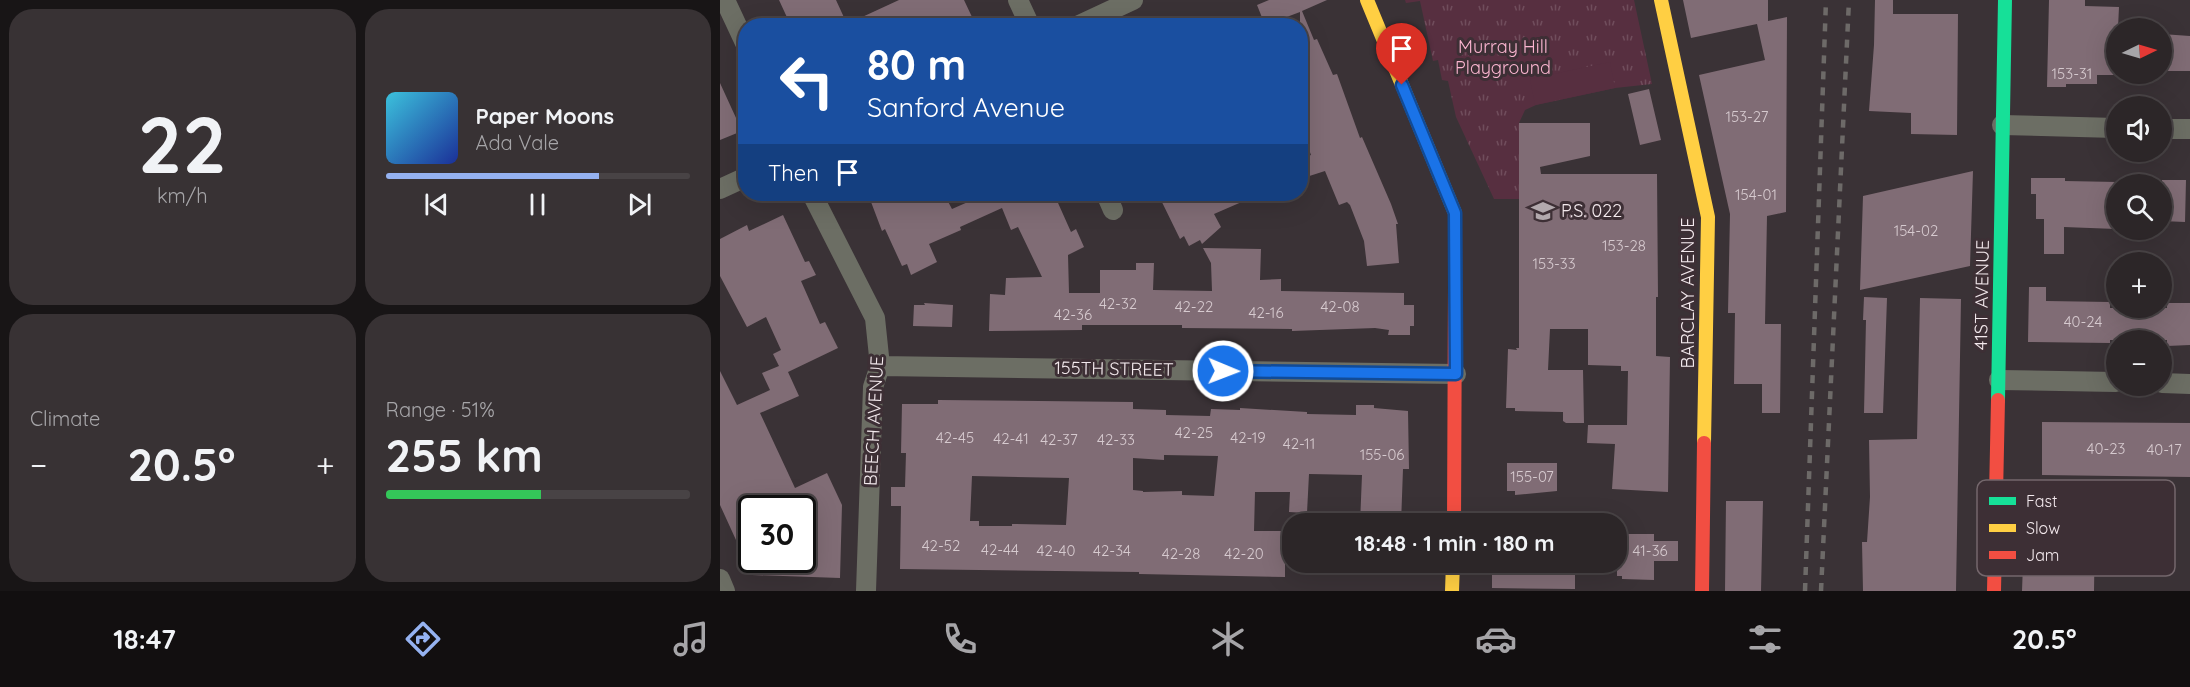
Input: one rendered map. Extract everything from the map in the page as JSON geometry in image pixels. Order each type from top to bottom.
[{"type":"street","points":[[725,0],[738,28]]},
{"type":"street","points":[[1018,0],[1026,18]]},
{"type":"street","points":[[1094,18],[1133,0]]},
{"type":"street","points":[[1367,0],[1455,213],[1454,513]]},
{"type":"street","name":"BARCLAY AVENUE","points":[[1661,0],[1708,218],[1702,591]]},
{"type":"street","name":"41ST AVENUE","points":[[1997,480],[2005,0]]},
{"type":"street","points":[[2002,124],[2106,128]]},
{"type":"street","points":[[2172,129],[2190,129]]},
{"type":"street","points":[[720,189],[738,181]]},
{"type":"street","name":"BEECH AVENUE","points":[[816,201],[874,318],[880,366],[873,387],[866,591]]},
{"type":"street","name":"155TH STREET","points":[[880,366],[1456,374]]},
{"type":"street","points":[[1999,380],[2106,382]]},
{"type":"street","points":[[2172,383],[2190,384]]},
{"type":"street","points":[[1452,591],[1453,573]]},
{"type":"street","name":"41ST AVENUE","points":[[1994,576],[1994,591]]},
{"type":"street","points":[[720,579],[725,591]]},
{"type":"green space","name":"Murray Hill Playground","points":[[1405,0],[1634,0],[1652,84],[1615,88],[1536,105],[1525,110],[1519,123],[1519,199],[1494,199],[1456,117],[1448,81],[1442,80],[1438,60],[1433,61],[1420,1],[1406,3]]},
{"type":"green space","points":[[1610,62],[1615,88],[1535,105],[1530,79]]},
{"type":"building","points":[[779,0],[836,0],[844,18],[787,18]]},
{"type":"building","points":[[899,0],[964,0],[972,17],[860,18]]},
{"type":"building","points":[[1269,0],[1327,0],[1302,11],[1305,18],[1300,18],[1300,12],[1284,18],[1262,18],[1257,5]]},
{"type":"building","points":[[1683,0],[1768,0],[1768,21],[1787,17],[1786,212],[1767,216],[1765,324],[1781,324],[1780,413],[1762,413],[1762,384],[1734,384],[1735,313],[1728,313],[1730,214],[1699,75],[1765,60],[1757,24],[1691,38]]},
{"type":"building","points":[[1875,0],[1893,0],[1893,14],[1958,14],[1957,135],[1911,134],[1911,113],[1869,111]]},
{"type":"building","points":[[2049,0],[2085,0],[2085,6],[2119,7],[2118,18],[2106,18],[2106,75],[2097,75],[2097,84],[2066,84],[2066,87],[2047,87]]},
{"type":"building","points":[[1308,26],[1314,40],[1317,39],[1333,75],[1337,74],[1360,138],[1362,137],[1391,204],[1398,224],[1396,224],[1399,263],[1367,266],[1364,241],[1350,205],[1347,202],[1339,205],[1325,171],[1308,176],[1308,156],[1311,155],[1308,147]]},
{"type":"building","points":[[2172,35],[2190,36],[2190,71],[2172,71]]},
{"type":"building","points":[[720,83],[738,122],[738,133],[720,140]]},
{"type":"building","points":[[1649,89],[1661,140],[1640,145],[1628,94]]},
{"type":"building","points":[[1519,123],[1590,123],[1590,156],[1540,167],[1541,174],[1657,174],[1656,356],[1670,357],[1668,492],[1612,489],[1615,444],[1587,443],[1588,425],[1627,425],[1628,371],[1621,371],[1621,366],[1588,365],[1588,329],[1550,329],[1548,370],[1583,370],[1584,423],[1566,423],[1563,421],[1563,412],[1515,411],[1515,408],[1506,408],[1508,349],[1517,350],[1516,348],[1519,348]]},
{"type":"building","points":[[1973,171],[1970,266],[1860,290],[1863,196]]},
{"type":"building","points":[[2031,178],[2106,182],[2106,229],[2064,227],[2064,254],[2044,254],[2044,219],[2036,219],[2036,194],[2031,194]]},
{"type":"building","points":[[2172,180],[2186,180],[2185,222],[2172,221]]},
{"type":"building","points":[[871,201],[948,201],[952,209],[970,201],[1057,201],[1071,232],[1076,229],[1084,247],[1068,255],[1069,293],[1100,293],[1100,270],[1136,270],[1136,263],[1154,263],[1153,290],[1212,291],[1211,263],[1203,248],[1261,249],[1260,280],[1281,279],[1281,291],[1404,293],[1404,305],[1414,305],[1414,326],[1410,326],[1410,335],[1388,335],[1389,330],[1375,328],[1292,331],[1292,329],[1182,328],[1182,325],[1082,325],[1082,330],[989,331],[990,294],[1005,295],[1006,278],[1042,277],[1018,227],[1011,230],[1002,208],[929,244],[937,262],[911,275],[907,264],[902,266],[885,229],[882,231]]},
{"type":"building","points":[[1161,201],[1244,201],[1214,214],[1221,227],[1202,244],[1200,240],[1189,246],[1184,236],[1180,239]]},
{"type":"building","points":[[783,215],[805,262],[809,261],[816,275],[801,281],[820,324],[825,322],[838,348],[788,372],[799,396],[760,413],[795,488],[827,473],[842,505],[840,578],[752,575],[751,573],[816,573],[816,495],[738,495],[738,544],[720,505],[720,371],[737,405],[770,390],[762,373],[779,366],[773,354],[781,350],[766,317],[747,327],[720,276],[720,239],[747,225],[749,231]]},
{"type":"building","points":[[2029,287],[2046,287],[2046,301],[2106,302],[2106,318],[2172,318],[2172,303],[2190,303],[2190,345],[2172,346],[2172,330],[2106,330],[2106,343],[2028,342]]},
{"type":"building","points":[[1864,297],[1887,298],[1883,413],[1864,413],[1866,320],[1863,320]]},
{"type":"building","points":[[1920,298],[1961,299],[1956,591],[1863,591],[1862,542],[1867,542],[1870,497],[1869,440],[1917,439]]},
{"type":"building","points":[[924,303],[953,305],[952,327],[913,326],[914,305],[925,305]]},
{"type":"building","points":[[938,400],[1133,402],[1133,409],[1166,410],[1166,415],[1210,416],[1211,409],[1240,410],[1240,408],[1307,412],[1307,414],[1356,415],[1356,405],[1374,405],[1374,408],[1408,411],[1409,469],[1403,469],[1401,513],[1360,513],[1362,475],[1309,474],[1307,513],[1289,512],[1290,492],[1255,492],[1254,531],[1282,531],[1282,573],[1285,573],[1285,577],[1139,574],[1139,572],[900,569],[901,506],[891,506],[891,487],[905,487],[906,453],[901,453],[902,404],[938,404]],"holes":[[[1164,455],[1218,456],[1214,496],[1182,495],[1182,491],[1133,490],[1133,458],[1164,460]],[[972,476],[1069,478],[1066,525],[979,526],[979,521],[970,521]]]},
{"type":"building","points":[[2042,422],[2190,423],[2190,477],[2042,475]]},
{"type":"building","points":[[1507,463],[1557,463],[1557,491],[1515,495],[1515,491],[1507,491]]},
{"type":"building","points":[[1726,501],[1763,501],[1761,591],[1725,591]]},
{"type":"building","points":[[1627,534],[1654,534],[1654,541],[1678,541],[1678,561],[1654,561],[1654,580],[1622,579],[1622,576],[1617,576],[1617,573],[1627,573]]},
{"type":"building","points":[[1492,573],[1575,573],[1575,589],[1492,588]]},
{"type":"building","points":[[2023,576],[2094,576],[2094,591],[2022,591]]},
{"type":"railway","points":[[1805,591],[1826,0]]},
{"type":"railway","points":[[1821,591],[1849,0]]},
{"type":"traffic: fast","points":[[1998,400],[2005,0]]},
{"type":"traffic: slow","points":[[1367,0],[1455,213],[1455,286]]},
{"type":"traffic: slow","points":[[1661,0],[1708,217],[1704,443]]},
{"type":"traffic: slow","points":[[1452,591],[1453,573]]},
{"type":"traffic: jam","points":[[1454,513],[1455,286]]},
{"type":"traffic: jam","points":[[1996,480],[1998,400]]},
{"type":"traffic: jam","points":[[1702,591],[1704,443]]},
{"type":"traffic: jam","points":[[1994,576],[1994,591]]},
{"type":"place","name":"P.S. 022","points":[[1543,211]]},
{"type":"route","points":[[1223,371],[1456,374],[1455,213],[1402,85]]}]
